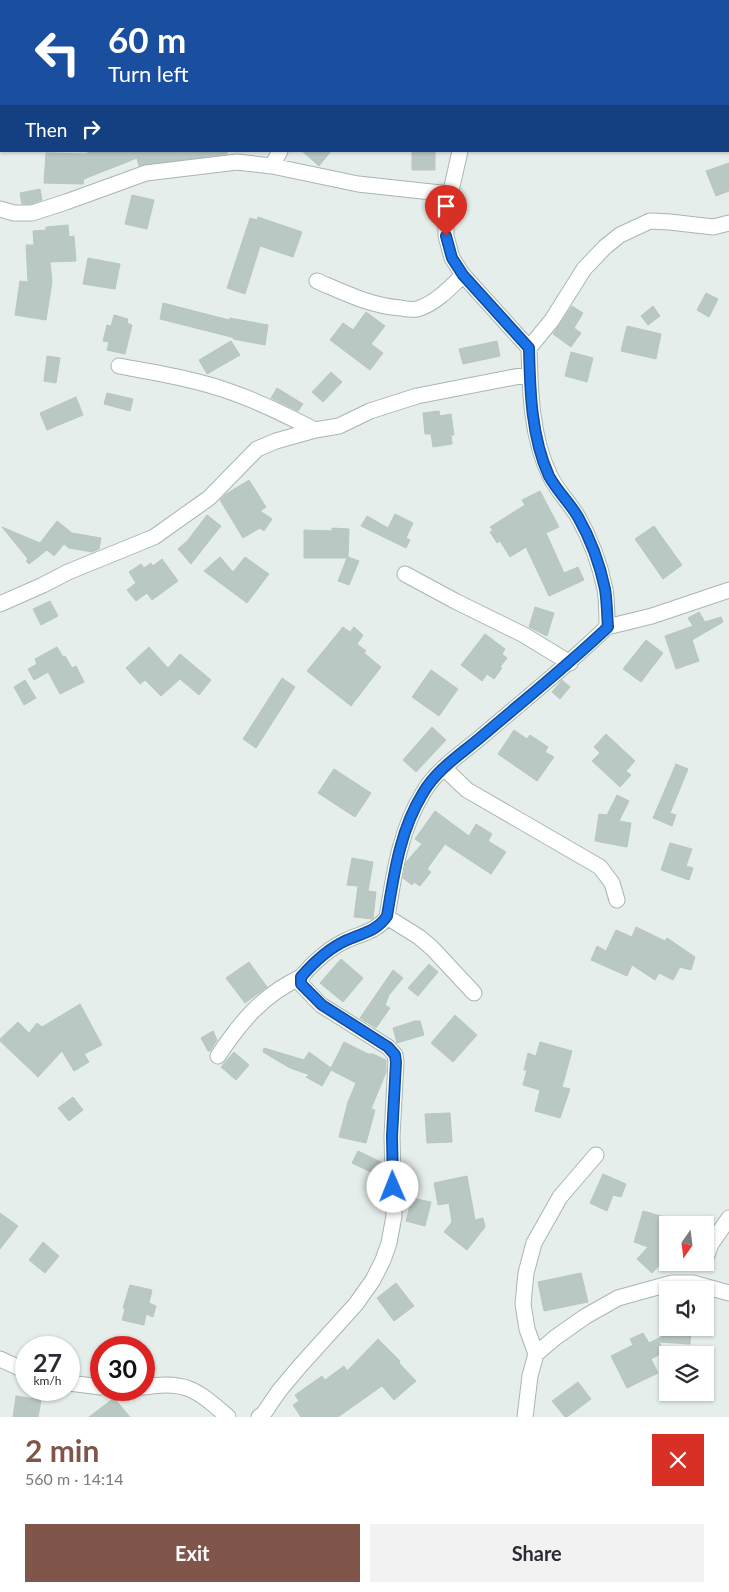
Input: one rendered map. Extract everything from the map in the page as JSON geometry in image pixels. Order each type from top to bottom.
[{"type":"street","points":[[272,166],[279,152]]},
{"type":"street","points":[[460,152],[446,213],[446,236],[452,258],[463,275],[529,348],[535,429],[542,455],[550,477],[578,516],[592,549],[605,589],[608,627]]},
{"type":"street","points":[[0,209],[14,213],[32,213],[146,173],[237,162],[272,166],[358,184],[450,194]]},
{"type":"street","points":[[529,348],[552,320],[584,269],[605,247],[620,236],[650,221],[712,227],[729,223]]},
{"type":"street","points":[[318,280],[356,298],[391,307],[415,310],[429,304],[446,292],[463,275]]},
{"type":"street","points":[[119,366],[186,379],[230,392],[275,410],[316,430]]},
{"type":"street","points":[[0,604],[43,586],[68,572],[154,537],[210,498],[257,449],[276,441],[339,426],[370,411],[417,396],[530,374]]},
{"type":"street","points":[[406,574],[524,635],[570,663]]},
{"type":"street","points":[[218,1056],[246,1017],[266,998],[285,984],[301,977],[313,963],[332,948],[346,940],[374,930],[382,924],[387,916],[397,857],[406,828],[424,790],[444,768],[570,663],[608,627],[652,616],[729,590]]},
{"type":"street","points":[[444,768],[467,790],[600,867],[612,883],[617,900]]},
{"type":"street","points":[[387,916],[432,948],[474,993]]},
{"type":"street","points":[[259,1417],[300,1366],[356,1304],[373,1280],[389,1243],[394,1216],[392,1136],[395,1055],[388,1047],[322,1005],[301,984],[301,977]]},
{"type":"street","points":[[536,1354],[527,1329],[524,1304],[526,1273],[534,1243],[560,1197],[596,1155]]},
{"type":"street","points":[[714,1240],[729,1218]]},
{"type":"street","points":[[525,1417],[530,1376],[536,1354],[556,1337],[618,1298],[659,1286]]},
{"type":"street","points":[[714,1289],[729,1293]]},
{"type":"street","points":[[0,1359],[15,1366]]},
{"type":"street","points":[[155,1386],[173,1384],[190,1388],[228,1417]]},
{"type":"building","points":[[90,152],[227,152],[227,154],[139,166],[137,158],[84,179],[83,184],[44,183],[46,153],[85,154]]},
{"type":"building","points":[[303,152],[330,152],[319,166]]},
{"type":"building","points":[[412,152],[435,152],[435,170],[412,170]]},
{"type":"building","points":[[729,163],[729,191],[716,196],[706,171]]},
{"type":"building","points":[[40,189],[42,200],[31,204],[22,204],[20,193]]},
{"type":"building","points":[[132,195],[154,200],[147,229],[125,224]]},
{"type":"building","points":[[258,217],[302,232],[293,257],[260,246],[245,294],[227,288],[250,218],[257,220]]},
{"type":"building","points":[[68,225],[69,237],[74,236],[76,261],[50,262],[52,282],[46,320],[15,315],[20,281],[28,282],[26,245],[34,245],[33,231],[46,230],[46,227]]},
{"type":"building","points":[[88,258],[120,264],[115,289],[83,284]]},
{"type":"building","points":[[706,293],[718,299],[709,317],[697,310]]},
{"type":"building","points":[[163,303],[229,320],[230,318],[268,325],[265,345],[233,339],[235,338],[160,319]]},
{"type":"building","points":[[572,306],[583,313],[574,328],[581,333],[571,347],[553,334]]},
{"type":"building","points":[[653,306],[660,316],[648,325],[641,316]]},
{"type":"building","points":[[366,312],[385,326],[371,344],[383,353],[370,370],[330,340],[343,323],[353,330]]},
{"type":"building","points":[[114,315],[128,319],[127,323],[132,325],[125,354],[107,350],[109,342],[103,341],[107,325],[111,326]]},
{"type":"building","points":[[627,326],[661,334],[656,359],[621,351]]},
{"type":"building","points":[[231,341],[240,355],[207,374],[199,360]]},
{"type":"building","points":[[497,341],[500,356],[463,364],[459,349]]},
{"type":"building","points":[[571,352],[593,358],[587,382],[565,376]]},
{"type":"building","points":[[47,356],[60,358],[56,383],[44,381]]},
{"type":"building","points":[[331,372],[342,382],[323,402],[312,392]]},
{"type":"building","points":[[277,388],[303,404],[298,411],[271,398]]},
{"type":"building","points":[[107,393],[133,399],[130,411],[104,404]]},
{"type":"building","points":[[76,397],[83,415],[47,430],[40,413]]},
{"type":"building","points":[[439,411],[440,416],[451,414],[454,435],[451,435],[452,444],[433,447],[431,434],[425,434],[423,413]]},
{"type":"building","points":[[249,480],[266,507],[260,511],[272,519],[264,531],[260,528],[243,538],[220,500],[226,494]]},
{"type":"building","points":[[540,491],[559,527],[546,533],[564,573],[578,567],[584,580],[549,596],[526,547],[510,557],[500,541],[497,543],[490,532],[493,530],[490,527],[525,505],[522,500]]},
{"type":"building","points":[[395,514],[413,523],[406,538],[410,540],[406,548],[361,526],[367,516],[388,528]]},
{"type":"building","points":[[207,515],[221,526],[191,564],[178,549],[188,540]]},
{"type":"building","points":[[57,521],[72,533],[101,538],[99,549],[92,552],[69,548],[64,544],[54,556],[47,550],[29,564],[26,561],[28,559],[2,527],[40,543]]},
{"type":"building","points":[[654,526],[682,565],[663,579],[635,539]]},
{"type":"building","points":[[332,528],[349,529],[348,557],[359,561],[349,585],[338,581],[347,558],[304,558],[304,530],[332,531]]},
{"type":"building","points":[[220,557],[233,572],[245,557],[269,574],[247,603],[204,571]]},
{"type":"building","points":[[162,559],[178,581],[152,600],[147,593],[136,601],[127,590],[136,583],[129,572],[141,564],[144,568],[151,563],[153,566]]},
{"type":"building","points":[[50,601],[58,616],[41,625],[33,609]]},
{"type":"building","points":[[535,607],[554,613],[547,636],[529,627]]},
{"type":"building","points":[[699,612],[705,622],[721,617],[723,622],[692,640],[699,661],[676,669],[665,636],[693,626],[688,618]]},
{"type":"building","points":[[343,627],[350,632],[354,627],[363,635],[357,644],[366,651],[364,653],[381,667],[351,706],[307,671]]},
{"type":"building","points":[[485,634],[505,649],[502,654],[507,658],[494,679],[487,674],[482,681],[461,665]]},
{"type":"building","points":[[646,640],[663,653],[641,682],[623,669]]},
{"type":"building","points":[[57,647],[72,668],[76,666],[84,682],[60,694],[48,672],[34,680],[28,669],[37,664],[35,659]]},
{"type":"building","points":[[149,647],[168,668],[180,654],[211,680],[199,695],[180,679],[161,696],[145,680],[140,684],[126,668]]},
{"type":"building","points":[[431,670],[458,689],[439,716],[412,697]]},
{"type":"building","points":[[282,678],[295,687],[256,748],[243,739]]},
{"type":"building","points":[[25,680],[36,698],[24,705],[14,687]]},
{"type":"building","points":[[562,680],[570,687],[560,699],[552,692]]},
{"type":"building","points":[[432,727],[446,740],[416,772],[403,760]]},
{"type":"building","points":[[514,730],[527,739],[530,735],[548,747],[545,752],[554,757],[537,781],[498,754]]},
{"type":"building","points":[[606,734],[635,761],[626,771],[631,775],[620,787],[592,761],[600,753],[594,747]]},
{"type":"building","points":[[676,764],[688,769],[670,813],[676,815],[672,826],[653,818]]},
{"type":"building","points":[[334,769],[371,793],[355,817],[318,793]]},
{"type":"building","points":[[617,795],[629,801],[619,821],[631,823],[627,847],[595,841],[599,814],[607,815]]},
{"type":"building","points":[[435,811],[469,836],[476,824],[492,834],[488,841],[506,852],[491,874],[445,844],[427,869],[431,872],[420,886],[414,882],[412,885],[403,878],[406,862],[422,844],[415,839]]},
{"type":"building","points":[[670,843],[692,849],[686,866],[693,868],[689,880],[661,870]]},
{"type":"building","points":[[352,858],[373,862],[368,891],[376,892],[372,919],[354,917],[358,886],[347,885]]},
{"type":"building","points":[[636,927],[665,941],[667,938],[695,957],[691,970],[680,967],[673,980],[659,973],[655,980],[632,965],[627,976],[591,960],[597,946],[606,951],[616,930],[632,937]]},
{"type":"building","points":[[341,959],[363,978],[343,1002],[320,983]]},
{"type":"building","points":[[249,962],[267,987],[245,1003],[226,978]]},
{"type":"building","points":[[429,964],[438,972],[418,996],[408,988]]},
{"type":"building","points":[[393,970],[403,978],[389,995],[385,1005],[390,1008],[376,1028],[360,1018]]},
{"type":"building","points":[[80,1004],[102,1045],[84,1054],[89,1062],[74,1071],[62,1051],[38,1077],[0,1041],[18,1022],[29,1033],[37,1023],[42,1027]]},
{"type":"building","points":[[455,1015],[477,1035],[453,1062],[431,1043]]},
{"type":"building","points":[[420,1021],[424,1035],[397,1043],[393,1028]]},
{"type":"building","points":[[213,1031],[217,1040],[210,1051],[208,1051],[201,1038]]},
{"type":"building","points":[[344,1042],[368,1054],[373,1054],[386,1060],[386,1072],[371,1109],[375,1110],[366,1143],[339,1137],[348,1102],[356,1083],[331,1070],[322,1086],[306,1077],[310,1075],[290,1068],[263,1052],[264,1048],[304,1060],[309,1052],[331,1068]]},
{"type":"building","points":[[540,1042],[572,1051],[562,1087],[570,1089],[560,1118],[535,1111],[540,1090],[523,1085],[527,1070],[524,1070],[528,1053],[536,1056]]},
{"type":"building","points":[[234,1052],[249,1065],[236,1080],[221,1067]]},
{"type":"building","points":[[73,1097],[83,1110],[69,1121],[58,1108]]},
{"type":"building","points":[[450,1113],[452,1142],[427,1143],[425,1114]]},
{"type":"building","points":[[358,1151],[383,1163],[377,1175],[352,1163]]},
{"type":"building","points":[[603,1174],[626,1184],[621,1197],[613,1195],[607,1211],[590,1203]]},
{"type":"building","points":[[467,1176],[475,1220],[483,1218],[485,1227],[467,1250],[444,1232],[452,1222],[449,1203],[438,1205],[434,1183]]},
{"type":"building","points":[[412,1198],[431,1202],[425,1226],[406,1221]]},
{"type":"building","points":[[643,1211],[661,1216],[659,1216],[659,1266],[652,1273],[637,1259],[648,1247],[634,1242]]},
{"type":"building","points":[[0,1213],[18,1226],[0,1249]]},
{"type":"building","points":[[43,1242],[59,1256],[45,1273],[29,1260]]},
{"type":"building","points":[[581,1273],[588,1302],[544,1311],[538,1282]]},
{"type":"building","points":[[396,1283],[414,1306],[394,1321],[377,1298]]},
{"type":"building","points":[[130,1285],[152,1290],[149,1303],[156,1306],[153,1317],[146,1314],[144,1325],[122,1320],[125,1309],[123,1308]]},
{"type":"building","points":[[643,1333],[649,1343],[663,1336],[690,1336],[690,1344],[659,1342],[661,1346],[659,1346],[659,1355],[651,1359],[658,1373],[627,1388],[611,1356],[633,1345],[630,1339]]},
{"type":"building","points":[[378,1339],[400,1361],[399,1363],[416,1381],[394,1400],[382,1386],[338,1417],[301,1417],[293,1405],[299,1401],[295,1395],[322,1376],[325,1380],[344,1366],[347,1371]]},
{"type":"building","points":[[578,1382],[591,1399],[565,1417],[552,1401]]},
{"type":"building","points":[[15,1401],[41,1401],[38,1417],[13,1417]]},
{"type":"building","points":[[110,1401],[117,1401],[130,1417],[89,1417]]},
{"type":"route","points":[[393,1187],[392,1136],[395,1055],[388,1047],[322,1005],[301,984],[301,977],[313,963],[332,948],[346,940],[374,930],[382,924],[387,916],[397,857],[406,828],[424,790],[444,768],[570,663],[608,627],[605,589],[587,535],[578,516],[550,477],[542,455],[535,429],[529,348],[463,275],[452,258],[446,236]]}]
